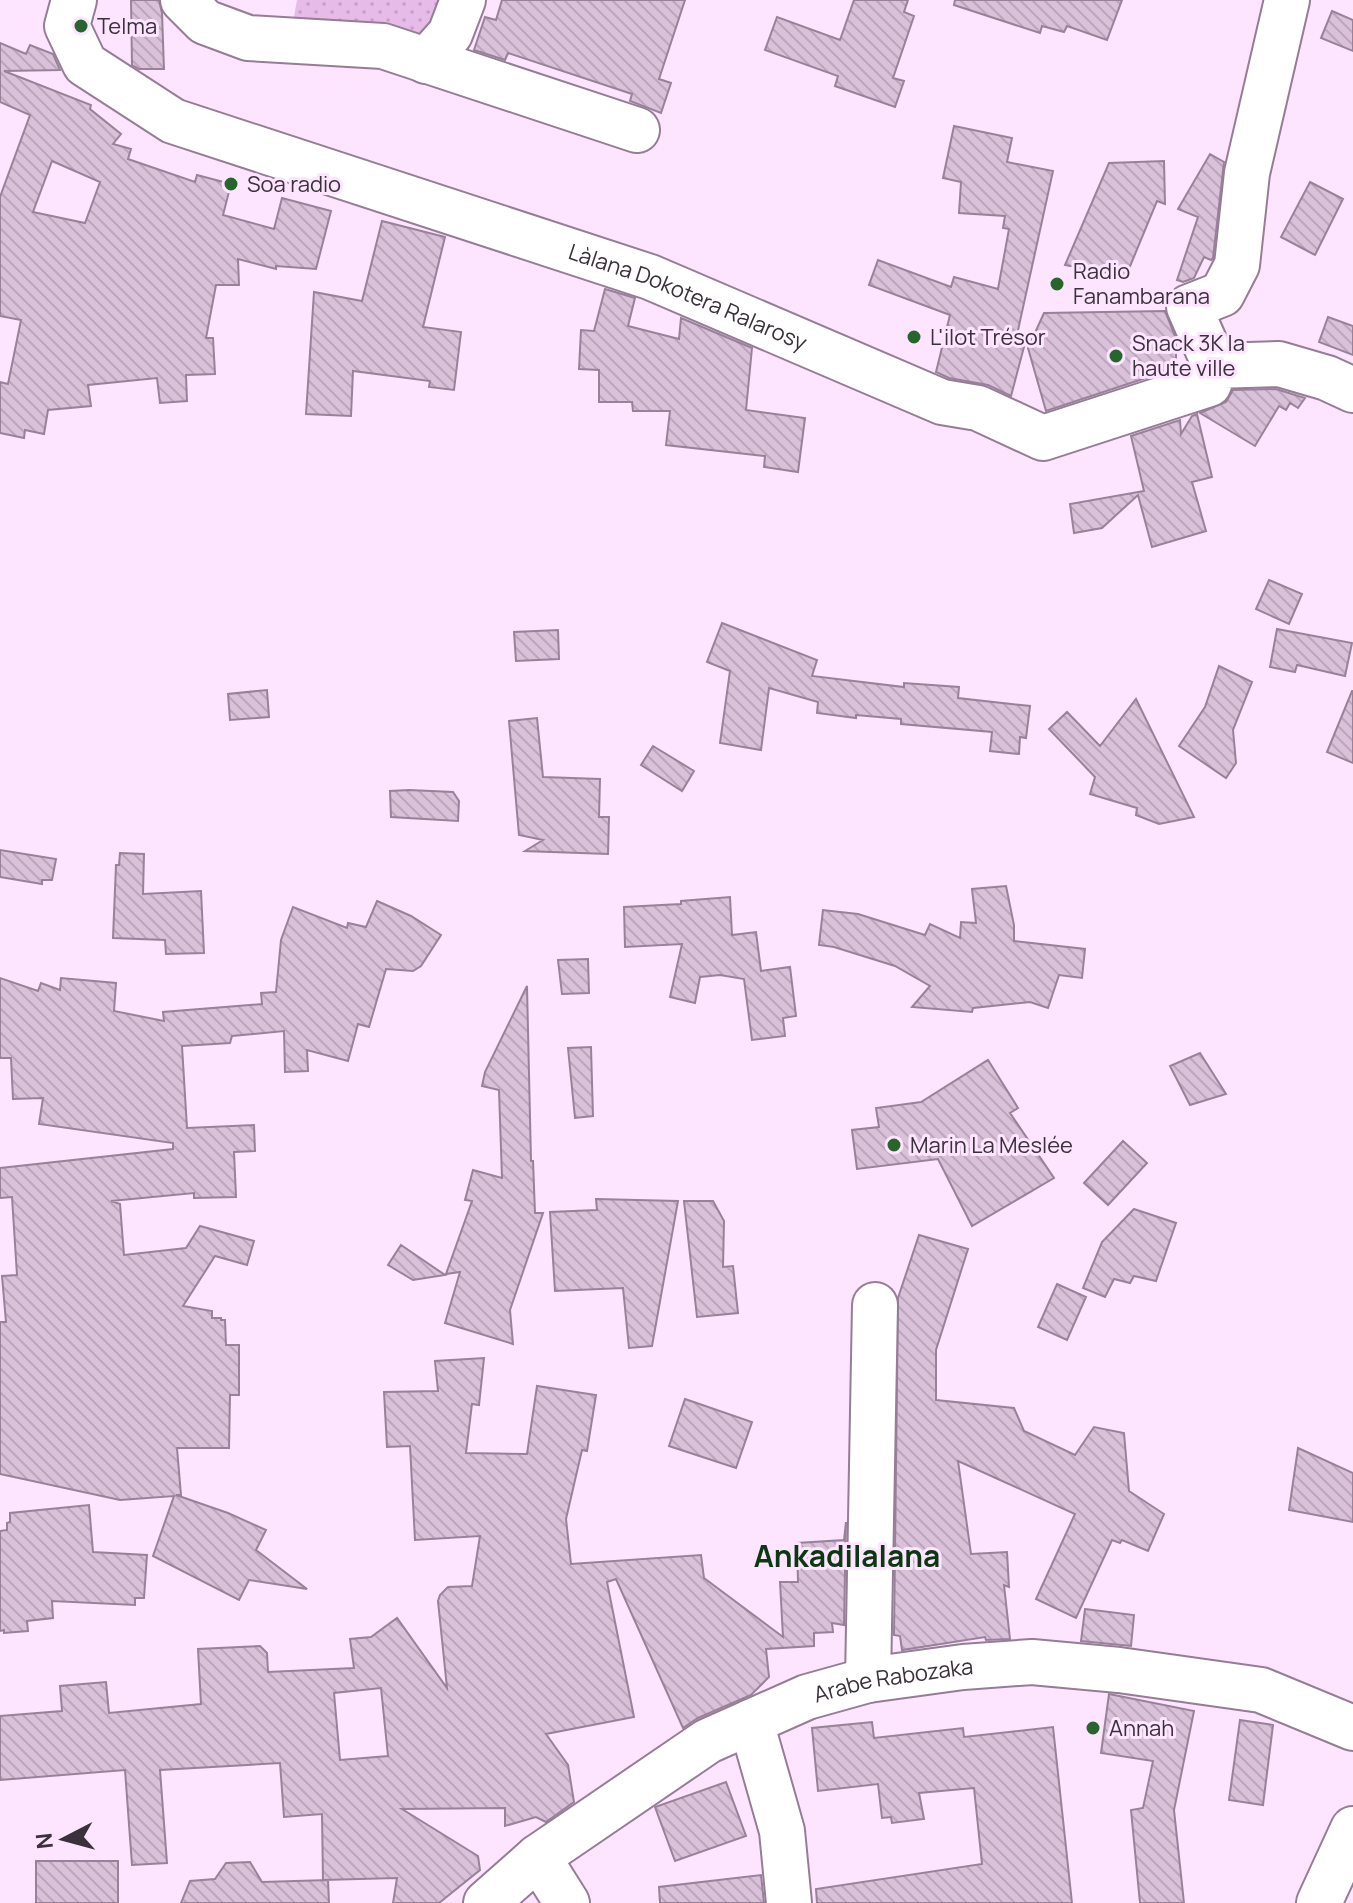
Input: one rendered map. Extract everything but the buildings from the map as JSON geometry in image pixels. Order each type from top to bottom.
[{"type":"street","name":"Làlana Dokotera Ralarosy","points":[[74,0],[67,26],[85,64],[173,121],[650,277],[942,402],[978,408],[1043,438],[1209,384],[1215,366]]},
{"type":"street","points":[[183,0],[205,22],[248,38],[383,46],[637,130]]},
{"type":"street","points":[[426,61],[450,34],[463,0]]},
{"type":"street","points":[[1287,0],[1247,173],[1237,265],[1222,294],[1189,307],[1215,366],[1279,364],[1327,378],[1353,390]]},
{"type":"street","points":[[868,1680],[875,1305]]},
{"type":"street","name":"Arabe Rabozaka","points":[[486,1903],[538,1857],[708,1741],[807,1697],[868,1680],[963,1667],[1032,1662],[1119,1670],[1261,1690],[1353,1728]]},
{"type":"street","points":[[751,1722],[782,1831],[789,1903]]},
{"type":"street","points":[[1319,1903],[1353,1829]]},
{"type":"street","points":[[538,1857],[567,1903]]},
{"type":"shaded area","points":[[297,0],[447,0],[426,30],[409,36],[292,28]]},
{"type":"place","name":"Telma","points":[[81,26]]},
{"type":"place","name":"Soa radio","points":[[231,184]]},
{"type":"place","name":"Radio Fanambarana","points":[[1057,284]]},
{"type":"place","name":"L'ilot Trésor","points":[[914,337]]},
{"type":"place","name":"Snack 3K la haute ville","points":[[1116,356]]},
{"type":"place","name":"Marin La Meslée","points":[[894,1145]]},
{"type":"place","name":"Annah","points":[[1093,1728]]},
{"type":"district","name":"Ankadilalana","points":[[847,1557]]}]
